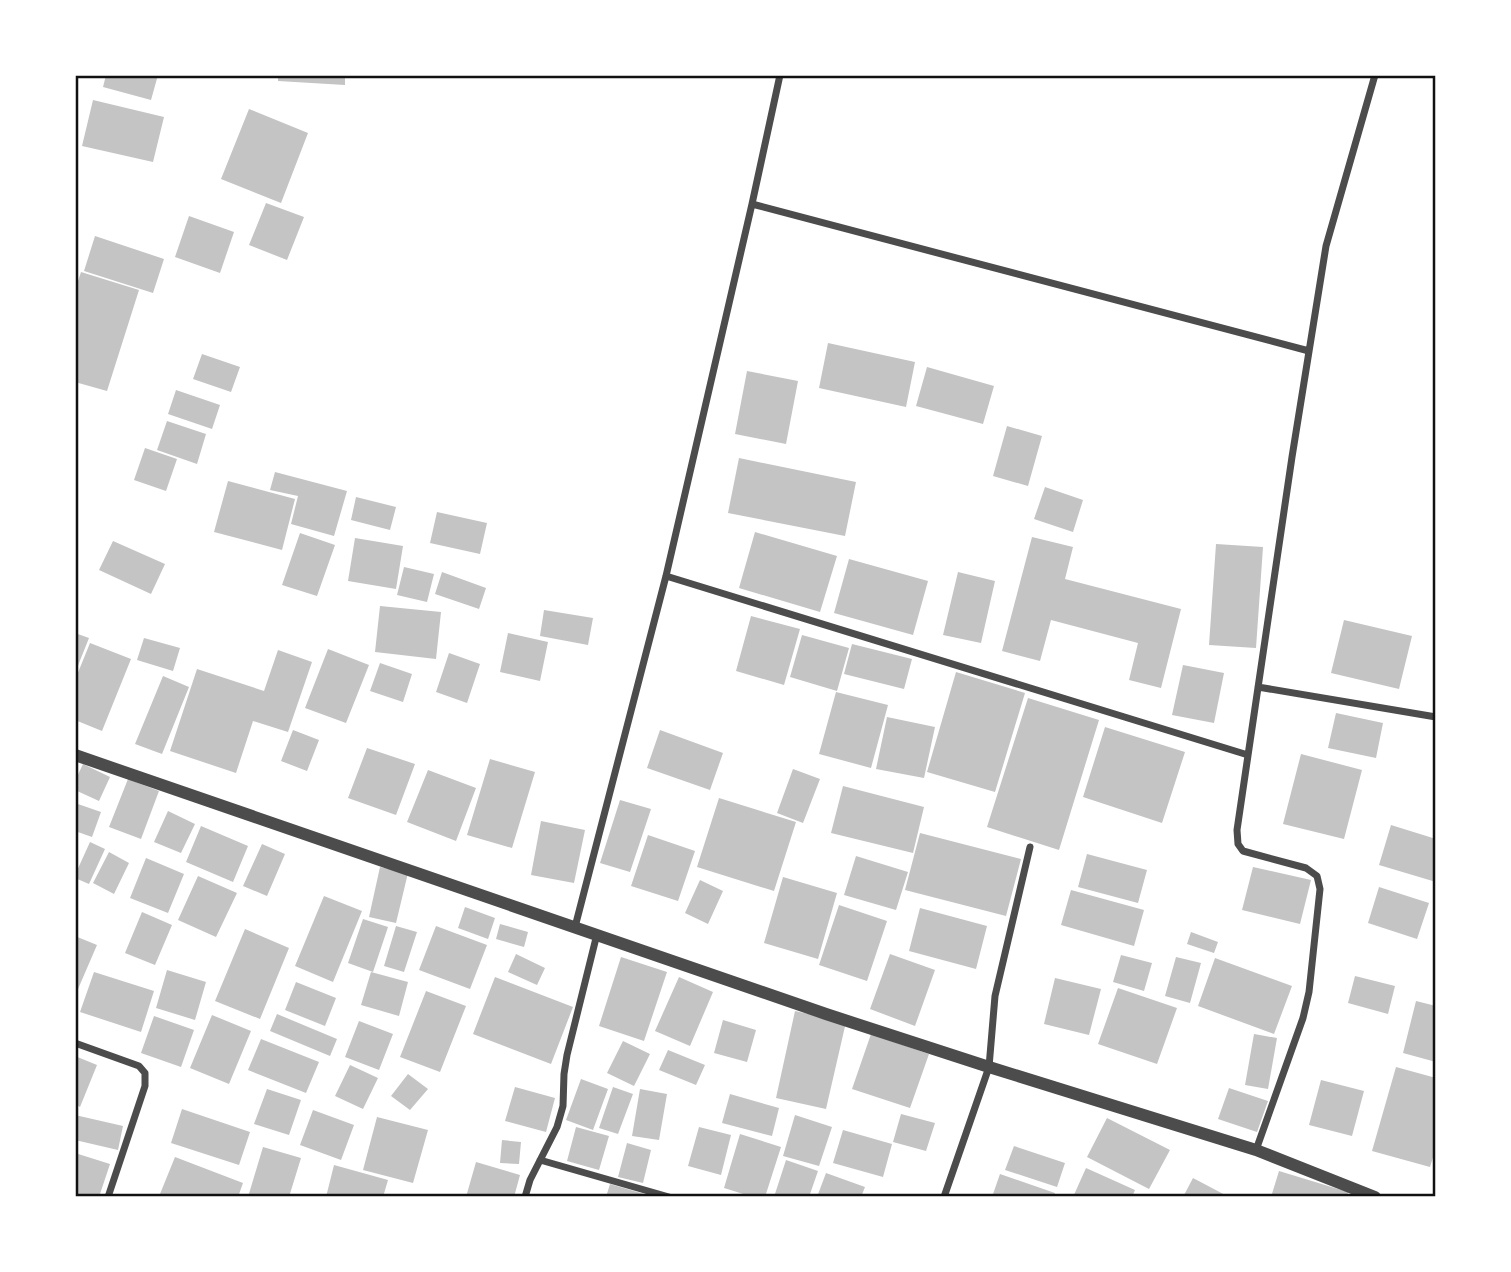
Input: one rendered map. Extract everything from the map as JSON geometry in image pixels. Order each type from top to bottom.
[{"type":"street","points":[[575,927],[666,576],[780,75]]},
{"type":"street","points":[[1256,1150],[1303,1018],[1309,992],[1320,889],[1317,876],[1306,868],[1247,853],[1238,844],[1237,830],[1326,246],[1375,75]]},
{"type":"street","points":[[752,204],[1309,351]]},
{"type":"street","points":[[666,576],[1248,755]]},
{"type":"street","points":[[1258,687],[1436,717]]},
{"type":"street","points":[[75,755],[827,1014],[1256,1150],[1367,1196]]},
{"type":"street","points":[[944,1197],[989,1067],[995,996],[1030,847]]},
{"type":"street","points":[[525,1197],[530,1180],[557,1127],[563,1105],[567,1055],[597,934]]},
{"type":"street","points":[[75,1043],[139,1066],[145,1073],[145,1086],[108,1197]]},
{"type":"street","points":[[540,1160],[669,1197]]},
{"type":"building","points":[[106,75],[158,75],[151,100],[103,87]]},
{"type":"building","points":[[278,75],[345,75],[345,85],[278,81]]},
{"type":"building","points":[[93,100],[164,117],[153,162],[82,146]]},
{"type":"building","points":[[249,109],[308,133],[281,203],[221,179]]},
{"type":"building","points":[[266,203],[304,217],[287,260],[249,245]]},
{"type":"building","points":[[189,216],[234,232],[220,273],[175,257]]},
{"type":"building","points":[[95,236],[164,259],[153,293],[84,271]]},
{"type":"building","points":[[81,272],[139,290],[107,391],[75,382],[75,290]]},
{"type":"building","points":[[828,343],[915,362],[906,407],[819,388]]},
{"type":"building","points":[[202,354],[240,367],[231,392],[193,379]]},
{"type":"building","points":[[927,367],[994,386],[983,424],[916,406]]},
{"type":"building","points":[[747,371],[798,381],[786,444],[735,434]]},
{"type":"building","points":[[176,390],[220,405],[212,429],[168,414]]},
{"type":"building","points":[[167,421],[206,434],[197,464],[157,450]]},
{"type":"building","points":[[1007,426],[1042,436],[1028,486],[993,476]]},
{"type":"building","points":[[145,448],[177,459],[166,491],[134,480]]},
{"type":"building","points":[[739,458],[856,482],[845,536],[728,513]]},
{"type":"building","points":[[275,472],[347,491],[334,536],[291,524],[298,496],[270,490]]},
{"type":"building","points":[[228,481],[295,499],[282,550],[214,532]]},
{"type":"building","points":[[1045,487],[1083,500],[1073,532],[1034,519]]},
{"type":"building","points":[[356,497],[396,507],[390,530],[351,520]]},
{"type":"building","points":[[437,512],[487,523],[480,554],[430,543]]},
{"type":"building","points":[[755,532],[837,556],[820,612],[739,588]]},
{"type":"building","points":[[300,533],[335,545],[317,596],[282,585]]},
{"type":"building","points":[[1032,537],[1073,547],[1065,579],[1181,609],[1161,688],[1129,680],[1138,643],[1051,620],[1040,661],[1002,651]]},
{"type":"building","points":[[355,538],[403,546],[396,589],[348,581]]},
{"type":"building","points":[[113,541],[165,564],[151,594],[99,570]]},
{"type":"building","points":[[1216,544],[1263,547],[1256,648],[1209,645]]},
{"type":"building","points":[[849,559],[928,581],[913,635],[834,613]]},
{"type":"building","points":[[404,567],[434,574],[427,602],[397,595]]},
{"type":"building","points":[[442,572],[486,588],[479,609],[435,594]]},
{"type":"building","points":[[958,572],[995,581],[981,643],[943,635]]},
{"type":"building","points":[[380,606],[441,612],[436,659],[375,652]]},
{"type":"building","points":[[544,610],[593,618],[588,645],[540,636]]},
{"type":"building","points":[[751,616],[800,629],[784,685],[736,671]]},
{"type":"building","points":[[1344,620],[1412,636],[1399,689],[1331,673]]},
{"type":"building","points":[[75,633],[89,638],[75,673]]},
{"type":"building","points":[[508,633],[548,642],[540,681],[500,672]]},
{"type":"building","points":[[802,635],[849,648],[837,691],[790,677]]},
{"type":"building","points":[[144,638],[180,648],[173,671],[137,660]]},
{"type":"building","points":[[90,643],[131,659],[102,731],[75,720],[75,680]]},
{"type":"building","points":[[852,644],[912,659],[904,689],[844,674]]},
{"type":"building","points":[[328,649],[369,665],[346,723],[305,708]]},
{"type":"building","points":[[278,650],[312,662],[288,732],[253,721],[236,773],[170,751],[197,669],[264,691]]},
{"type":"building","points":[[449,653],[480,664],[467,703],[436,692]]},
{"type":"building","points":[[380,663],[412,674],[403,702],[370,691]]},
{"type":"building","points":[[1183,665],[1224,673],[1214,723],[1172,715]]},
{"type":"building","points":[[956,672],[1025,693],[995,792],[927,772]]},
{"type":"building","points":[[163,676],[189,687],[162,754],[135,744]]},
{"type":"building","points":[[836,692],[888,705],[871,768],[819,754]]},
{"type":"building","points":[[1028,698],[1099,720],[1059,850],[987,827]]},
{"type":"building","points":[[1336,713],[1383,723],[1376,758],[1328,748]]},
{"type":"building","points":[[887,717],[935,727],[924,778],[876,769]]},
{"type":"building","points":[[1105,727],[1185,752],[1162,823],[1083,797]]},
{"type":"building","points":[[293,730],[319,740],[307,771],[281,761]]},
{"type":"building","points":[[660,730],[723,753],[710,790],[647,768]]},
{"type":"building","points":[[367,748],[415,764],[396,815],[348,798]]},
{"type":"building","points":[[1301,754],[1362,770],[1344,839],[1283,824]]},
{"type":"building","points":[[490,759],[535,772],[512,848],[467,835]]},
{"type":"building","points":[[83,764],[110,777],[99,801],[75,790],[75,781]]},
{"type":"building","points":[[793,769],[820,779],[803,823],[777,813]]},
{"type":"building","points":[[428,770],[476,788],[456,841],[407,822]]},
{"type":"building","points":[[128,779],[159,791],[141,839],[109,827]]},
{"type":"building","points":[[843,786],[924,807],[913,853],[831,833]]},
{"type":"building","points":[[719,798],[796,822],[774,891],[697,867]]},
{"type":"building","points":[[620,800],[651,809],[630,872],[600,863]]},
{"type":"building","points":[[75,803],[101,812],[92,837],[75,831]]},
{"type":"building","points":[[168,811],[195,824],[181,853],[154,842]]},
{"type":"building","points":[[541,821],[585,830],[574,883],[531,875]]},
{"type":"building","points":[[1391,825],[1436,839],[1436,882],[1379,865]]},
{"type":"building","points":[[201,826],[248,846],[233,882],[186,862]]},
{"type":"building","points":[[920,833],[1021,859],[1006,916],[905,890]]},
{"type":"building","points":[[648,835],[695,851],[678,901],[631,886]]},
{"type":"building","points":[[90,842],[105,849],[89,884],[75,878],[75,875]]},
{"type":"building","points":[[262,844],[285,854],[267,896],[243,886]]},
{"type":"building","points":[[109,852],[129,863],[114,894],[93,883]]},
{"type":"building","points":[[1087,854],[1147,870],[1138,903],[1078,887]]},
{"type":"building","points":[[856,856],[908,872],[896,910],[844,895]]},
{"type":"building","points":[[146,858],[184,874],[168,913],[130,898]]},
{"type":"building","points":[[380,867],[408,873],[396,923],[369,917]]},
{"type":"building","points":[[1253,867],[1311,880],[1300,924],[1242,910]]},
{"type":"building","points":[[198,876],[237,893],[216,937],[178,920]]},
{"type":"building","points":[[783,877],[837,893],[818,959],[764,943]]},
{"type":"building","points":[[700,880],[723,891],[708,924],[685,913]]},
{"type":"building","points":[[1379,887],[1429,903],[1417,939],[1368,923]]},
{"type":"building","points":[[1071,890],[1144,910],[1134,946],[1061,925]]},
{"type":"building","points":[[324,896],[362,911],[333,982],[295,966]]},
{"type":"building","points":[[839,905],[887,921],[867,981],[819,965]]},
{"type":"building","points":[[465,907],[495,918],[488,939],[458,928]]},
{"type":"building","points":[[920,908],[987,926],[976,969],[909,951]]},
{"type":"building","points":[[142,912],[172,925],[155,965],[125,953]]},
{"type":"building","points":[[363,919],[388,927],[373,972],[348,963]]},
{"type":"building","points":[[500,924],[528,932],[524,947],[496,939]]},
{"type":"building","points":[[396,926],[417,932],[404,972],[384,966]]},
{"type":"building","points":[[436,926],[487,945],[470,989],[419,970]]},
{"type":"building","points":[[245,929],[289,948],[260,1019],[215,1001]]},
{"type":"building","points":[[1191,932],[1218,942],[1214,953],[1187,944]]},
{"type":"building","points":[[75,936],[97,945],[75,996]]},
{"type":"building","points":[[516,954],[545,968],[537,985],[508,972]]},
{"type":"building","points":[[890,954],[935,970],[915,1026],[870,1009]]},
{"type":"building","points":[[1121,955],[1152,963],[1144,991],[1113,982]]},
{"type":"building","points":[[621,957],[667,972],[644,1041],[599,1026]]},
{"type":"building","points":[[1176,957],[1201,963],[1190,1003],[1165,996]]},
{"type":"building","points":[[1215,958],[1292,986],[1274,1034],[1198,1006]]},
{"type":"building","points":[[167,970],[206,982],[195,1020],[156,1008]]},
{"type":"building","points":[[94,972],[154,991],[141,1032],[80,1012]]},
{"type":"building","points":[[371,972],[408,982],[399,1016],[361,1005]]},
{"type":"building","points":[[1355,976],[1395,986],[1388,1014],[1348,1003]]},
{"type":"building","points":[[495,977],[573,1007],[551,1064],[473,1034]]},
{"type":"building","points":[[679,977],[713,992],[690,1046],[655,1031]]},
{"type":"building","points":[[1055,978],[1101,989],[1089,1035],[1044,1024]]},
{"type":"building","points":[[296,982],[336,998],[325,1026],[285,1010]]},
{"type":"building","points":[[1118,988],[1177,1008],[1157,1064],[1098,1044]]},
{"type":"building","points":[[426,991],[466,1006],[440,1072],[400,1057]]},
{"type":"building","points":[[1416,1001],[1436,1006],[1436,1062],[1403,1053]]},
{"type":"building","points":[[795,1011],[846,1022],[826,1109],[776,1098]]},
{"type":"building","points":[[277,1014],[337,1039],[330,1056],[270,1031]]},
{"type":"building","points":[[212,1015],[251,1031],[229,1084],[190,1068]]},
{"type":"building","points":[[154,1016],[194,1030],[181,1067],[141,1053]]},
{"type":"building","points":[[723,1020],[756,1030],[747,1062],[714,1053]]},
{"type":"building","points":[[359,1021],[393,1034],[379,1070],[345,1057]]},
{"type":"building","points":[[871,1034],[929,1054],[910,1108],[852,1089]]},
{"type":"building","points":[[1254,1034],[1277,1038],[1268,1089],[1245,1085]]},
{"type":"building","points":[[261,1039],[319,1062],[306,1093],[248,1070]]},
{"type":"building","points":[[623,1041],[650,1054],[634,1086],[607,1073]]},
{"type":"building","points":[[668,1050],[705,1065],[696,1085],[659,1070]]},
{"type":"building","points":[[75,1056],[97,1065],[80,1107],[75,1104]]},
{"type":"building","points":[[350,1065],[378,1078],[363,1109],[335,1096]]},
{"type":"building","points":[[1396,1067],[1436,1078],[1436,1148],[1430,1167],[1372,1151]]},
{"type":"building","points":[[408,1074],[428,1089],[410,1110],[391,1096]]},
{"type":"building","points":[[581,1079],[608,1089],[593,1130],[566,1120]]},
{"type":"building","points":[[1321,1080],[1364,1091],[1352,1136],[1309,1125]]},
{"type":"building","points":[[515,1087],[555,1098],[546,1132],[505,1121]]},
{"type":"building","points":[[613,1087],[633,1094],[618,1134],[599,1128]]},
{"type":"building","points":[[1229,1088],[1268,1101],[1257,1132],[1218,1119]]},
{"type":"building","points":[[267,1089],[301,1100],[289,1135],[254,1124]]},
{"type":"building","points":[[640,1089],[667,1094],[659,1140],[632,1136]]},
{"type":"building","points":[[730,1094],[779,1108],[772,1136],[722,1123]]},
{"type":"building","points":[[182,1109],[250,1132],[239,1165],[171,1143]]},
{"type":"building","points":[[313,1110],[354,1125],[341,1160],[300,1145]]},
{"type":"building","points":[[901,1114],[935,1123],[926,1151],[893,1142]]},
{"type":"building","points":[[75,1115],[123,1126],[118,1150],[75,1140]]},
{"type":"building","points":[[795,1115],[832,1127],[819,1166],[783,1156]]},
{"type":"building","points":[[377,1117],[428,1130],[413,1183],[363,1170]]},
{"type":"building","points":[[1107,1118],[1170,1150],[1149,1189],[1087,1157]]},
{"type":"building","points":[[576,1127],[609,1136],[599,1170],[567,1161]]},
{"type":"building","points":[[699,1127],[731,1135],[721,1175],[688,1166]]},
{"type":"building","points":[[843,1130],[892,1144],[883,1177],[833,1163]]},
{"type":"building","points":[[740,1134],[781,1147],[765,1197],[753,1197],[724,1188]]},
{"type":"building","points":[[502,1140],[521,1142],[519,1164],[500,1163]]},
{"type":"building","points":[[627,1143],[651,1150],[643,1183],[618,1177]]},
{"type":"building","points":[[1014,1146],[1065,1163],[1057,1187],[1005,1170]]},
{"type":"building","points":[[263,1147],[301,1158],[289,1197],[248,1197]]},
{"type":"building","points":[[75,1153],[110,1164],[99,1197],[75,1197]]},
{"type":"building","points":[[175,1157],[243,1183],[238,1197],[167,1197],[160,1194]]},
{"type":"building","points":[[786,1160],[818,1171],[809,1197],[774,1197]]},
{"type":"building","points":[[476,1162],[520,1175],[514,1197],[466,1197]]},
{"type":"building","points":[[334,1165],[388,1180],[383,1197],[326,1197]]},
{"type":"building","points":[[1086,1168],[1135,1190],[1132,1197],[1073,1197]]},
{"type":"building","points":[[1279,1171],[1348,1192],[1347,1197],[1271,1197]]},
{"type":"building","points":[[826,1173],[865,1187],[861,1197],[817,1197]]},
{"type":"building","points":[[1000,1174],[1055,1193],[1054,1197],[992,1197]]},
{"type":"building","points":[[1193,1178],[1229,1197],[1183,1197]]},
{"type":"building","points":[[610,1184],[651,1196],[651,1197],[606,1197]]}]
